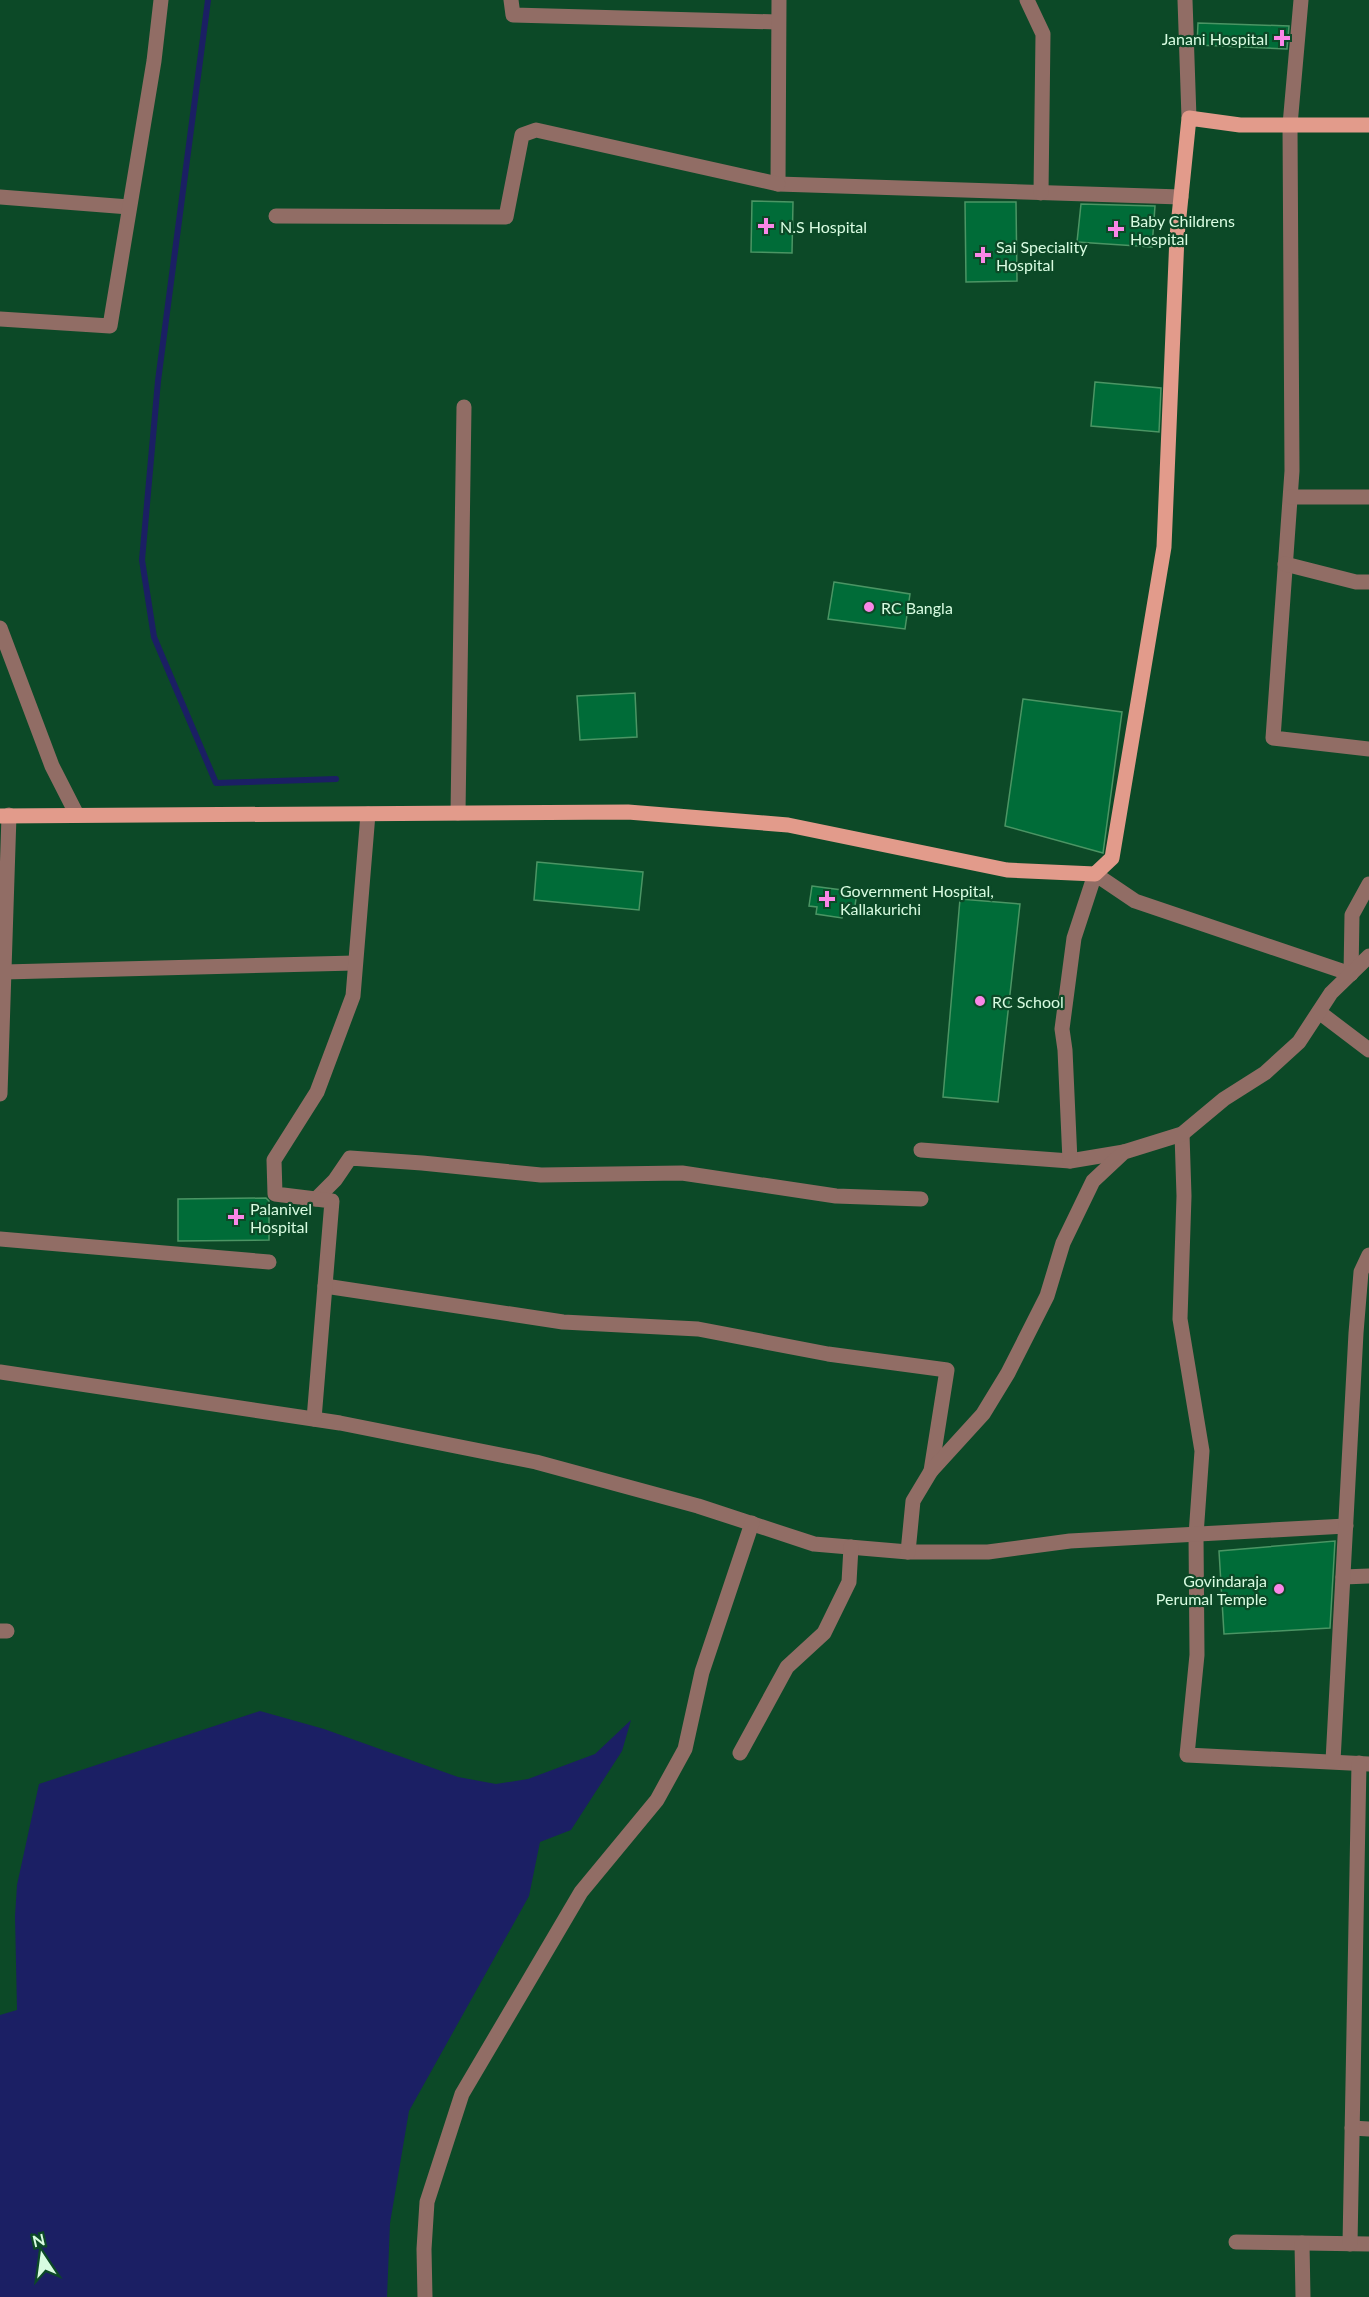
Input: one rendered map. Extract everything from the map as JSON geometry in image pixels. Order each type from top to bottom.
[{"type":"main road","points":[[5,816],[628,812],[788,825],[1007,870],[1095,873],[1112,858],[1164,547],[1177,248],[1189,118],[1240,125],[1369,125]]},
{"type":"street","points":[[0,319],[110,326],[154,61],[161,0]]},
{"type":"street","points":[[510,0],[513,15],[778,22]]},
{"type":"street","points":[[778,184],[779,0]]},
{"type":"street","points":[[1027,0],[1043,34],[1041,193]]},
{"type":"street","points":[[1185,0],[1189,118]]},
{"type":"street","points":[[1301,0],[1290,125],[1292,459],[1273,738],[1369,749]]},
{"type":"street","points":[[276,216],[506,217],[522,135],[536,130],[778,184],[1181,197]]},
{"type":"street","points":[[0,197],[129,207]]},
{"type":"street","points":[[458,813],[464,407]]},
{"type":"street","points":[[1290,497],[1369,497]]},
{"type":"street","points":[[1286,564],[1356,582],[1369,582]]},
{"type":"street","points":[[0,628],[52,766],[77,815]]},
{"type":"street","points":[[314,1419],[332,1201],[275,1194],[274,1160],[317,1092],[353,996],[368,814]]},
{"type":"street","points":[[0,1094],[4,972],[5,816]]},
{"type":"street","points":[[1070,1161],[1062,1029],[1074,938],[1095,873],[1135,901],[1351,974]]},
{"type":"street","points":[[1351,974],[1352,915],[1369,884]]},
{"type":"street","points":[[921,1150],[1070,1161],[1124,1152],[1182,1134],[1224,1099],[1265,1073],[1299,1042],[1331,993],[1369,956]]},
{"type":"street","points":[[4,972],[356,963]]},
{"type":"street","points":[[1319,1012],[1369,1050]]},
{"type":"street","points":[[1182,1134],[1184,1197],[1180,1319],[1202,1451],[1196,1536],[1197,1655],[1187,1755],[1364,1764],[1350,2244]]},
{"type":"street","points":[[908,1552],[913,1502],[931,1471],[983,1414],[1008,1373],[1047,1296],[1063,1243],[1093,1181],[1124,1152]]},
{"type":"street","points":[[316,1199],[335,1180],[350,1158],[541,1175],[682,1173],[836,1196],[921,1199]]},
{"type":"street","points":[[0,1239],[269,1262]]},
{"type":"street","points":[[1333,1761],[1346,1526],[1363,1333],[1361,1272],[1369,1255]]},
{"type":"street","points":[[325,1286],[563,1322],[698,1329],[828,1353],[947,1370],[931,1471]]},
{"type":"street","points":[[0,1372],[314,1419],[536,1462],[698,1506],[814,1544],[908,1552],[988,1552],[1070,1541],[1196,1536],[1346,1526]]},
{"type":"street","points":[[425,2297],[424,2248],[427,2202],[462,2094],[581,1892],[657,1800],[685,1749],[702,1672],[752,1524]]},
{"type":"street","points":[[740,1753],[787,1667],[824,1633],[849,1582],[851,1547]]},
{"type":"street","points":[[1343,1577],[1369,1576]]},
{"type":"street","points":[[1352,2128],[1369,2129]]},
{"type":"street","points":[[1236,2242],[1369,2244]]},
{"type":"street","points":[[1302,2243],[1303,2297]]},
{"type":"shaded area","points":[[260,1711],[324,1729],[458,1777],[496,1784],[528,1779],[595,1754],[631,1720],[622,1751],[571,1830],[540,1842],[529,1896],[409,2111],[390,2223],[387,2297],[0,2297],[0,2015],[17,2010],[15,1916],[17,1885],[39,1784]]},
{"type":"building","points":[[1198,23],[1289,26],[1287,49],[1197,45]]},
{"type":"building","points":[[752,201],[793,202],[792,253],[751,252]]},
{"type":"building","points":[[965,202],[1016,202],[1017,281],[966,282]]},
{"type":"building","points":[[1081,204],[1155,206],[1152,247],[1077,242]]},
{"type":"building","points":[[1095,382],[1161,388],[1159,432],[1091,426]]},
{"type":"building","name":"RC Bangla","points":[[834,582],[910,594],[905,629],[828,619]]},
{"type":"building","points":[[635,693],[637,737],[580,740],[577,696]]},
{"type":"building","points":[[1023,699],[1122,712],[1103,853],[1005,826]]},
{"type":"building","points":[[537,862],[643,872],[639,910],[534,900]]},
{"type":"building","points":[[812,886],[857,892],[854,912],[844,910],[842,918],[816,914],[817,907],[809,906]]},
{"type":"building","name":"RC School","points":[[960,899],[1020,904],[998,1102],[943,1097]]},
{"type":"building","points":[[266,1198],[269,1201],[269,1240],[178,1241],[178,1199]]},
{"type":"building","name":"Govindaraja Perumal Temple","points":[[1335,1541],[1330,1628],[1224,1634],[1219,1551]]},
{"type":"waterway","points":[[208,0],[158,381],[142,560],[154,637],[216,783],[336,779]]},
{"type":"place","name":"Janani Hospital","points":[[1282,38]]},
{"type":"place","name":"N.S Hospital","points":[[766,226]]},
{"type":"place","name":"Baby Childrens Hospital","points":[[1116,229]]},
{"type":"place","name":"Sai Speciality Hospital","points":[[983,255]]},
{"type":"place","name":"RC Bangla","points":[[869,607]]},
{"type":"place","name":"Government Hospital, Kallakurichi","points":[[827,899]]},
{"type":"place","name":"RC School","points":[[980,1001]]},
{"type":"place","name":"Palanivel Hospital","points":[[236,1217]]},
{"type":"place","name":"Govindaraja Perumal Temple","points":[[1279,1589]]}]
